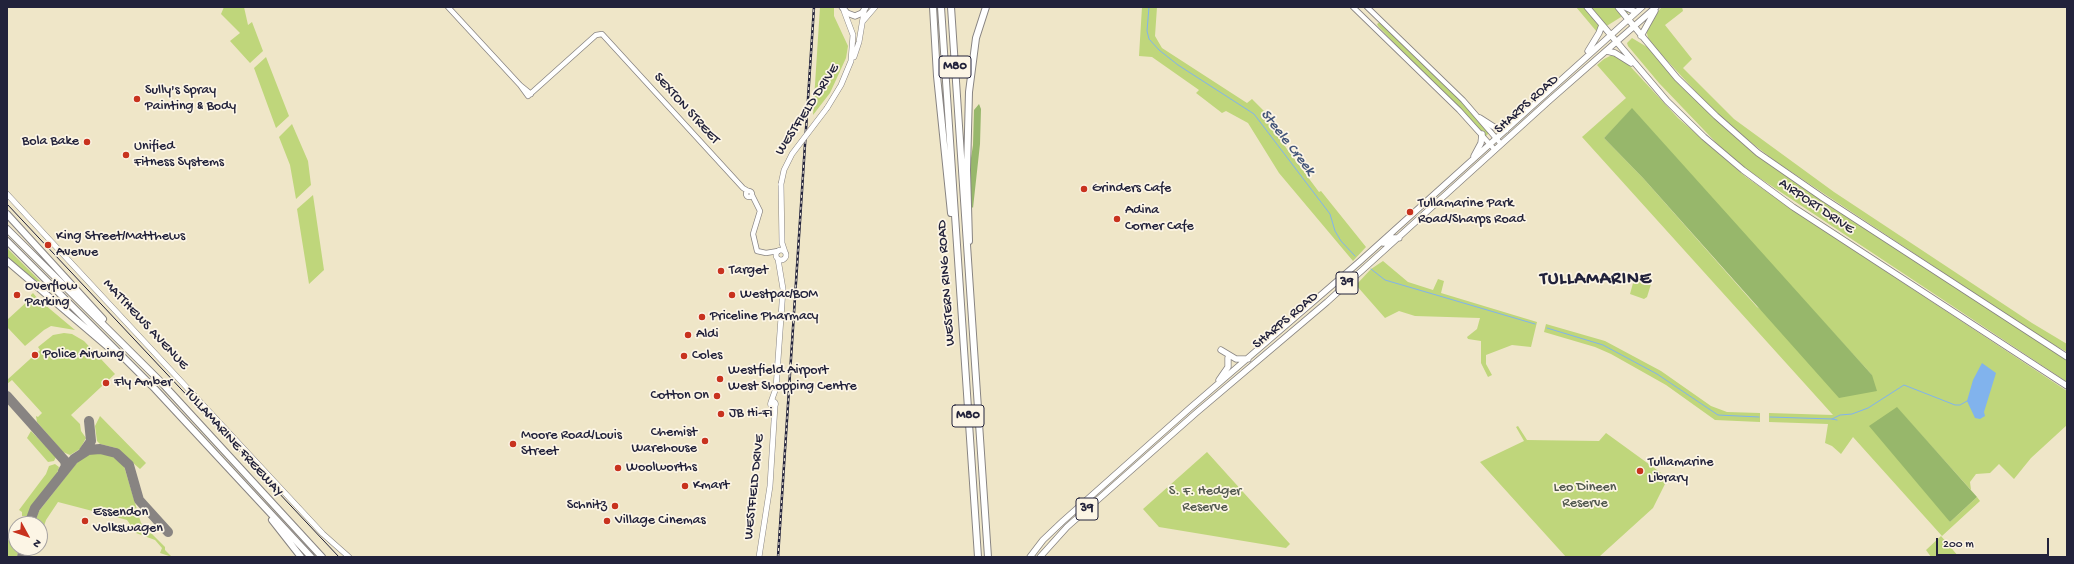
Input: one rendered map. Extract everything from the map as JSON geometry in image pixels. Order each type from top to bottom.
[{"type":"highway","points":[[933,7],[940,117],[959,274]]},
{"type":"highway","name":"WESTERN RING ROAD","points":[[941,7],[978,557]]},
{"type":"highway","name":"WESTERN RING ROAD","points":[[951,7],[988,557]]},
{"type":"highway","points":[[970,297],[967,170],[968,92],[976,38],[986,7]]},
{"type":"highway","points":[[7,214],[161,382]]},
{"type":"highway","name":"TULLAMARINE FREEWAY","points":[[7,228],[161,382],[322,557]]},
{"type":"highway","name":"TULLAMARINE FREEWAY","points":[[7,241],[155,389],[311,557]]},
{"type":"highway","points":[[7,261],[155,389]]},
{"type":"highway","points":[[231,471],[301,557]]},
{"type":"highway","points":[[297,531],[325,557]]},
{"type":"main road","points":[[863,22],[875,7]]},
{"type":"main road","name":"AIRPORT DRIVE","points":[[1587,7],[1667,102],[1699,132],[1770,190],[2067,386]]},
{"type":"main road","name":"AIRPORT DRIVE","points":[[1618,7],[1641,36],[1696,97],[1758,153],[2067,357]]},
{"type":"main road","points":[[1625,7],[1636,12]]},
{"type":"main road","name":"SHARPS ROAD","points":[[1030,557],[1052,532],[1208,392],[1322,296],[1642,7]]},
{"type":"main road","points":[[1641,36],[1657,7]]},
{"type":"main road","name":"SHARPS ROAD","points":[[1040,557],[1066,527],[1327,302],[1501,144],[1657,7]]},
{"type":"main road","points":[[842,8],[853,15],[860,15],[866,9]]},
{"type":"main road","name":"WESTFIELD DRIVE","points":[[842,8],[853,35],[851,61]]},
{"type":"main road","name":"WESTFIELD DRIVE","points":[[781,267],[785,255],[782,243],[781,184],[784,170],[792,154],[827,108],[841,85],[857,50],[866,9]]},
{"type":"main road","points":[[1584,58],[1602,25]]},
{"type":"main road","points":[[1607,51],[1615,53],[1636,66]]},
{"type":"main road","points":[[1480,118],[1494,127],[1506,130]]},
{"type":"main road","points":[[1472,160],[1481,143],[1482,134]]},
{"type":"main road","name":"MATTHEWS AVENUE","points":[[7,194],[323,534],[349,557]]},
{"type":"main road","points":[[1381,243],[1386,243],[1392,238],[1399,238]]},
{"type":"main road","name":"WESTFIELD DRIVE","points":[[778,251],[782,243]]},
{"type":"main road","points":[[782,250],[785,255],[782,260],[778,258],[776,254],[778,251],[782,250]]},
{"type":"main road","name":"WESTFIELD DRIVE","points":[[759,557],[769,493],[774,420],[773,404],[776,388],[783,289],[781,267],[778,258]]},
{"type":"main road","points":[[1322,296],[1327,302]]},
{"type":"main road","points":[[1221,350],[1236,359],[1248,359]]},
{"type":"main road","points":[[1208,392],[1224,374],[1229,363],[1228,358]]},
{"type":"main road","points":[[1190,408],[1206,401],[1210,402]]},
{"type":"street","name":"SEXTON STREET","points":[[448,7],[529,95],[590,42],[602,35],[613,45],[757,204],[760,216],[754,236],[757,251],[778,258]]},
{"type":"street","points":[[1353,7],[1482,134],[1495,150]]},
{"type":"street","points":[[1367,7],[1480,118],[1501,144]]},
{"type":"street","points":[[766,253],[778,251]]},
{"type":"green space","points":[[224,7],[244,7],[248,25],[252,22],[263,51],[250,63],[230,41],[240,33],[221,14]]},
{"type":"green space","points":[[820,7],[834,7],[834,16],[848,46],[846,58],[830,93],[813,115]]},
{"type":"green space","points":[[1142,7],[1157,7],[1155,36],[1162,48],[1247,103],[1252,99],[1265,112],[1285,137],[1281,141],[1319,192],[1321,191],[1366,247],[1353,261],[1279,173],[1248,123],[1226,111],[1222,113],[1196,93],[1199,90],[1152,57],[1139,56]]},
{"type":"green space","points":[[1576,7],[1637,7],[1597,32]]},
{"type":"green space","points":[[1662,7],[1682,7],[1683,11],[1665,25],[1692,59],[1683,68],[1734,119],[1834,192],[2032,323],[2067,344],[2067,352],[2045,340],[1775,161],[1739,133],[1709,106],[1649,41],[1646,30],[1651,19]]},
{"type":"green space","points":[[1380,22],[1467,107],[1490,132],[1486,136],[1378,26],[1377,24]]},
{"type":"green space","points":[[1632,38],[1647,47],[1736,137],[1865,227],[2067,360],[2067,382],[1749,171],[1725,152],[1659,83],[1628,46],[1627,43]]},
{"type":"green space","points":[[1612,55],[1628,64],[1678,118],[1746,177],[1790,208],[2067,391],[2067,425],[2031,458],[2014,479],[1999,464],[1990,473],[1976,474],[1970,482],[1971,490],[1897,408],[1950,522],[1977,497],[1980,501],[1942,536],[1853,437],[1841,454],[1832,446],[1825,443],[1828,424],[1769,422],[1769,413],[1833,415],[1582,137],[1626,98],[1597,65]],"holes":[[[1632,109],[1872,375],[1757,307],[1643,178],[1604,138]]]},
{"type":"green space","points":[[266,57],[289,116],[276,128],[254,68]]},
{"type":"green space","points":[[979,104],[981,109],[980,144],[973,208],[971,206],[969,171],[973,145],[974,110]]},
{"type":"green space","points":[[1632,108],[1872,375],[1877,391],[1839,398],[1643,178],[1604,138]]},
{"type":"green space","points":[[292,124],[308,161],[311,185],[296,199],[290,165],[279,137]]},
{"type":"green space","points":[[313,195],[324,270],[309,284],[297,209]]},
{"type":"green space","points":[[7,248],[40,281],[39,283],[7,257]]},
{"type":"green space","points":[[1383,261],[1408,282],[1433,290],[1438,279],[1444,281],[1441,293],[1537,322],[1531,347],[1512,345],[1486,355],[1486,364],[1492,375],[1488,377],[1481,363],[1481,341],[1468,339],[1467,337],[1477,329],[1480,318],[1415,316],[1399,311],[1385,318],[1356,285],[1371,269]]},
{"type":"green space","points":[[1635,276],[1652,281],[1647,297],[1644,299],[1630,294]]},
{"type":"green space","points":[[33,293],[75,330],[51,326],[25,346],[7,327],[7,320],[31,298]]},
{"type":"green space","points":[[1546,324],[1605,341],[1661,371],[1711,406],[1727,412],[1760,413],[1760,422],[1715,420],[1666,385],[1611,354],[1595,347],[1544,332]]},
{"type":"green space","points":[[64,333],[72,334],[84,341],[115,374],[71,415],[80,424],[81,431],[86,438],[80,449],[70,455],[63,452],[37,422],[36,416],[38,417],[42,413],[12,380],[7,384],[7,380],[40,350],[38,347],[53,335]]},
{"type":"green space","points":[[1897,407],[1977,497],[1950,522],[1869,426]]},
{"type":"green space","points":[[100,416],[146,463],[140,469],[116,448],[100,444],[97,441],[95,426]]},
{"type":"green space","name":"Leo Dineen Reserve","points":[[1518,426],[1527,440],[1599,441],[1606,433],[1668,478],[1653,508],[1600,556],[1566,557],[1480,462],[1524,441],[1516,427]]},
{"type":"green space","points":[[31,431],[56,457],[54,461],[48,462],[27,438]]},
{"type":"green space","name":"S. F. Hedger Reserve","points":[[1207,452],[1290,544],[1286,548],[1159,527],[1143,509]]},
{"type":"green space","points":[[92,453],[111,455],[124,466],[141,523],[165,547],[165,550],[172,557],[160,553],[162,548],[155,540],[136,533],[127,520],[58,502],[48,517],[37,516],[39,511],[83,457]]},
{"type":"green space","points":[[55,464],[59,467],[56,477],[31,508],[27,516],[22,516],[22,512],[19,510],[46,474],[49,466]]},
{"type":"green space","points":[[1941,536],[1959,557],[1931,557],[1926,550]]},
{"type":"green space","points":[[8,540],[8,556],[17,556],[7,557]]},
{"type":"water","points":[[1982,363],[1996,373],[1984,412],[1985,416],[1980,419],[1975,418],[1967,401],[1973,380]]},
{"type":"waterway","name":"Steele Creek","points":[[1149,7],[1147,31],[1149,39],[1159,50],[1178,65],[1254,114],[1330,214],[1335,231],[1341,241],[1355,256]]},
{"type":"waterway","points":[[1371,269],[1385,280],[1535,324]]},
{"type":"waterway","points":[[1547,328],[1603,345],[1657,374],[1718,415],[1759,417]]},
{"type":"waterway","points":[[1770,417],[1832,419],[1840,415],[1852,414],[1868,408],[1904,385],[1955,405],[1960,405],[1967,401]]},
{"type":"waterway","points":[[1832,419],[1837,420]]},
{"type":"taxiway","points":[[7,396],[65,461],[66,466],[63,471]]},
{"type":"taxiway","points":[[84,451],[91,441],[89,421]]},
{"type":"taxiway","points":[[32,516],[35,508],[74,459],[88,450],[100,449],[116,453],[129,465],[139,500],[168,532]]},
{"type":"tram line","points":[[7,204],[339,557]]},
{"type":"railway","points":[[778,557],[814,7]]},
{"type":"place","name":"Sully's Spray Painting & Body","points":[[137,99]]},
{"type":"place","name":"Bola Bake","points":[[87,142]]},
{"type":"place","name":"Unified Fitness Systems","points":[[126,155]]},
{"type":"place","name":"Grinders Cafe","points":[[1084,189]]},
{"type":"place","name":"Tullamarine Park Road/Sharps Road","points":[[1410,212]]},
{"type":"place","name":"Adina Corner Cafe","points":[[1117,219]]},
{"type":"place","name":"King Street/Matthews Avenue","points":[[48,245]]},
{"type":"place","name":"Target","points":[[721,271]]},
{"type":"place","name":"Overflow Parking","points":[[17,295]]},
{"type":"place","name":"Westpac/BOM","points":[[732,295]]},
{"type":"place","name":"Priceline Pharmacy","points":[[702,317]]},
{"type":"place","name":"Aldi","points":[[688,335]]},
{"type":"place","name":"Police Airwing","points":[[35,355]]},
{"type":"place","name":"Coles","points":[[684,356]]},
{"type":"place","name":"Westfield Airport West Shopping Centre","points":[[720,379]]},
{"type":"place","name":"Fly Amber","points":[[106,383]]},
{"type":"place","name":"Cotton On","points":[[717,396]]},
{"type":"place","name":"JB Hi-Fi","points":[[721,414]]},
{"type":"place","name":"Chemist Warehouse","points":[[705,441]]},
{"type":"place","name":"Moore Road/Louis Street","points":[[513,444]]},
{"type":"place","name":"Woolworths","points":[[618,468]]},
{"type":"place","name":"Tullamarine Library","points":[[1640,471]]},
{"type":"place","name":"Kmart","points":[[685,486]]},
{"type":"place","name":"Schnitz","points":[[615,506]]},
{"type":"place","name":"Essendon Volkswagen","points":[[85,521]]},
{"type":"place","name":"Village Cinemas","points":[[607,521]]},
{"type":"district","name":"TULLAMARINE","points":[[1596,280]]}]
